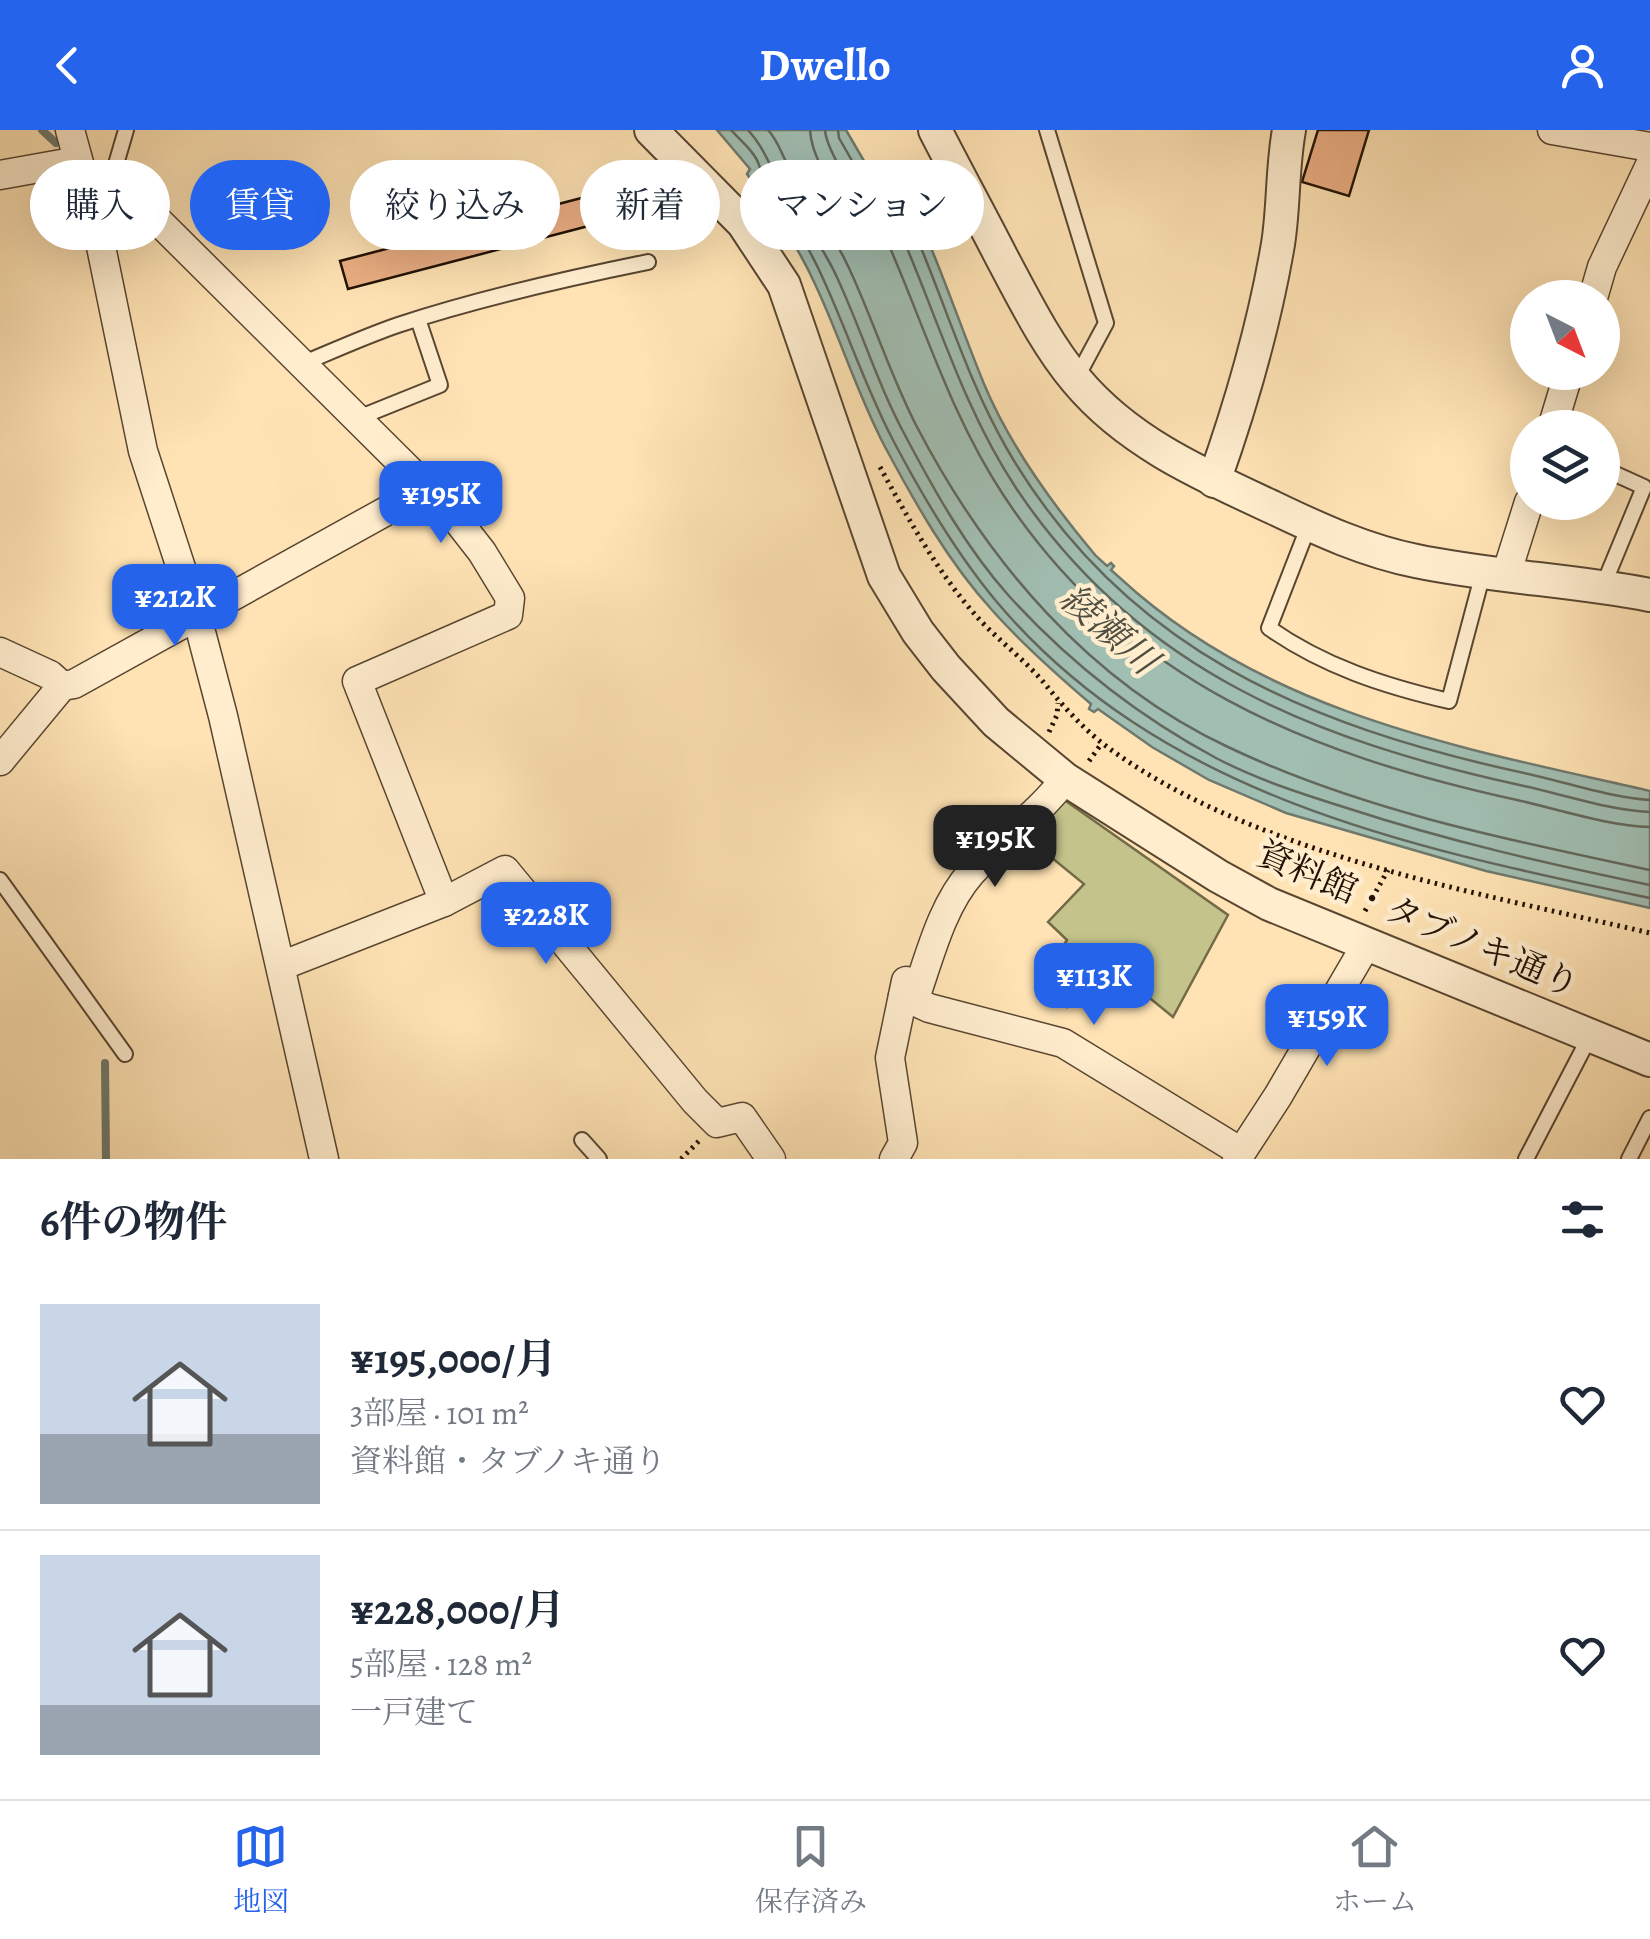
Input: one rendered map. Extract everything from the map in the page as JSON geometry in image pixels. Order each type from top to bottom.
[{"type":"street","points":[[70,130],[78,160]]},
{"type":"street","name":"資料館・タブノキ通り","points":[[651,130],[743,223],[784,285],[884,576],[918,632],[996,722],[1064,779],[1269,904],[1650,1060]]},
{"type":"street","points":[[935,130],[1044,337],[1076,380],[1116,421],[1149,444],[1214,481],[1309,525],[1381,552],[1494,574],[1650,595]]},
{"type":"street","points":[[1214,481],[1262,332],[1279,238],[1289,130]]},
{"type":"street","points":[[1552,130],[1650,146]]},
{"type":"street","points":[[1598,280],[1650,165]]},
{"type":"street","points":[[0,176],[30,170]]},
{"type":"street","points":[[170,232],[450,510],[510,598],[508,615],[357,681],[444,902]]},
{"type":"street","points":[[102,250],[144,450],[196,617],[324,1159]]},
{"type":"street","points":[[0,761],[62,686],[74,684],[426,489]]},
{"type":"street","points":[[1494,574],[1520,520]]},
{"type":"street","points":[[0,652],[50,675],[62,686]]},
{"type":"street","points":[[894,1159],[903,1143],[890,1058],[909,998],[936,937],[970,873],[1053,795],[1064,779]]},
{"type":"street","points":[[281,966],[444,902],[505,870],[695,1101],[718,1123],[742,1117],[771,1159]]},
{"type":"street","points":[[909,998],[1063,1043],[1239,1156],[1358,941]]},
{"type":"lane","points":[[112,160],[126,130]]},
{"type":"lane","points":[[1047,130],[1106,323],[1076,380]]},
{"type":"lane","points":[[304,363],[418,319],[548,282],[648,262]]},
{"type":"lane","points":[[358,418],[440,385],[418,319]]},
{"type":"lane","points":[[1602,586],[1644,486],[1620,476]]},
{"type":"lane","points":[[1309,525],[1268,628],[1304,652],[1416,694],[1449,701],[1494,574]]},
{"type":"lane","points":[[0,880],[125,1054]]},
{"type":"lane","points":[[1526,1159],[1590,1036]]},
{"type":"lane","points":[[1630,1159],[1650,1118]]},
{"type":"lane","points":[[582,1140],[599,1159]]},
{"type":"path","points":[[875,458],[950,584],[979,619],[1102,743],[1190,798],[1331,853],[1388,870],[1650,933]]},
{"type":"path","points":[[1040,744],[1052,728],[1058,702]]},
{"type":"path","points":[[1358,941],[1388,870]]},
{"type":"shaded area","points":[[1063,799],[1228,915],[1173,1017],[1103,960],[1067,1007],[1036,989],[1067,940],[1048,922],[1084,884],[1024,835]]},
{"type":"water","points":[[717,130],[846,130],[863,160],[742,160]]},
{"type":"water","name":"綾瀬川","points":[[797,250],[932,250],[984,384],[1049,496],[1096,556],[1107,566],[1114,566],[1111,570],[1177,624],[1238,663],[1303,694],[1438,741],[1650,791],[1650,908],[1486,871],[1286,813],[1209,780],[1098,709],[1089,709],[1091,704],[992,610],[933,531],[874,425]]},
{"type":"building","points":[[1318,130],[1369,130],[1349,196],[1302,182]]},
{"type":"building","points":[[580,198],[580,228],[560,233],[560,204]]},
{"type":"building","points":[[382,250],[497,250],[348,289],[340,261]]},
{"type":"waterway","points":[[42,130],[56,143]]},
{"type":"waterway","points":[[105,1063],[106,1159]]}]
